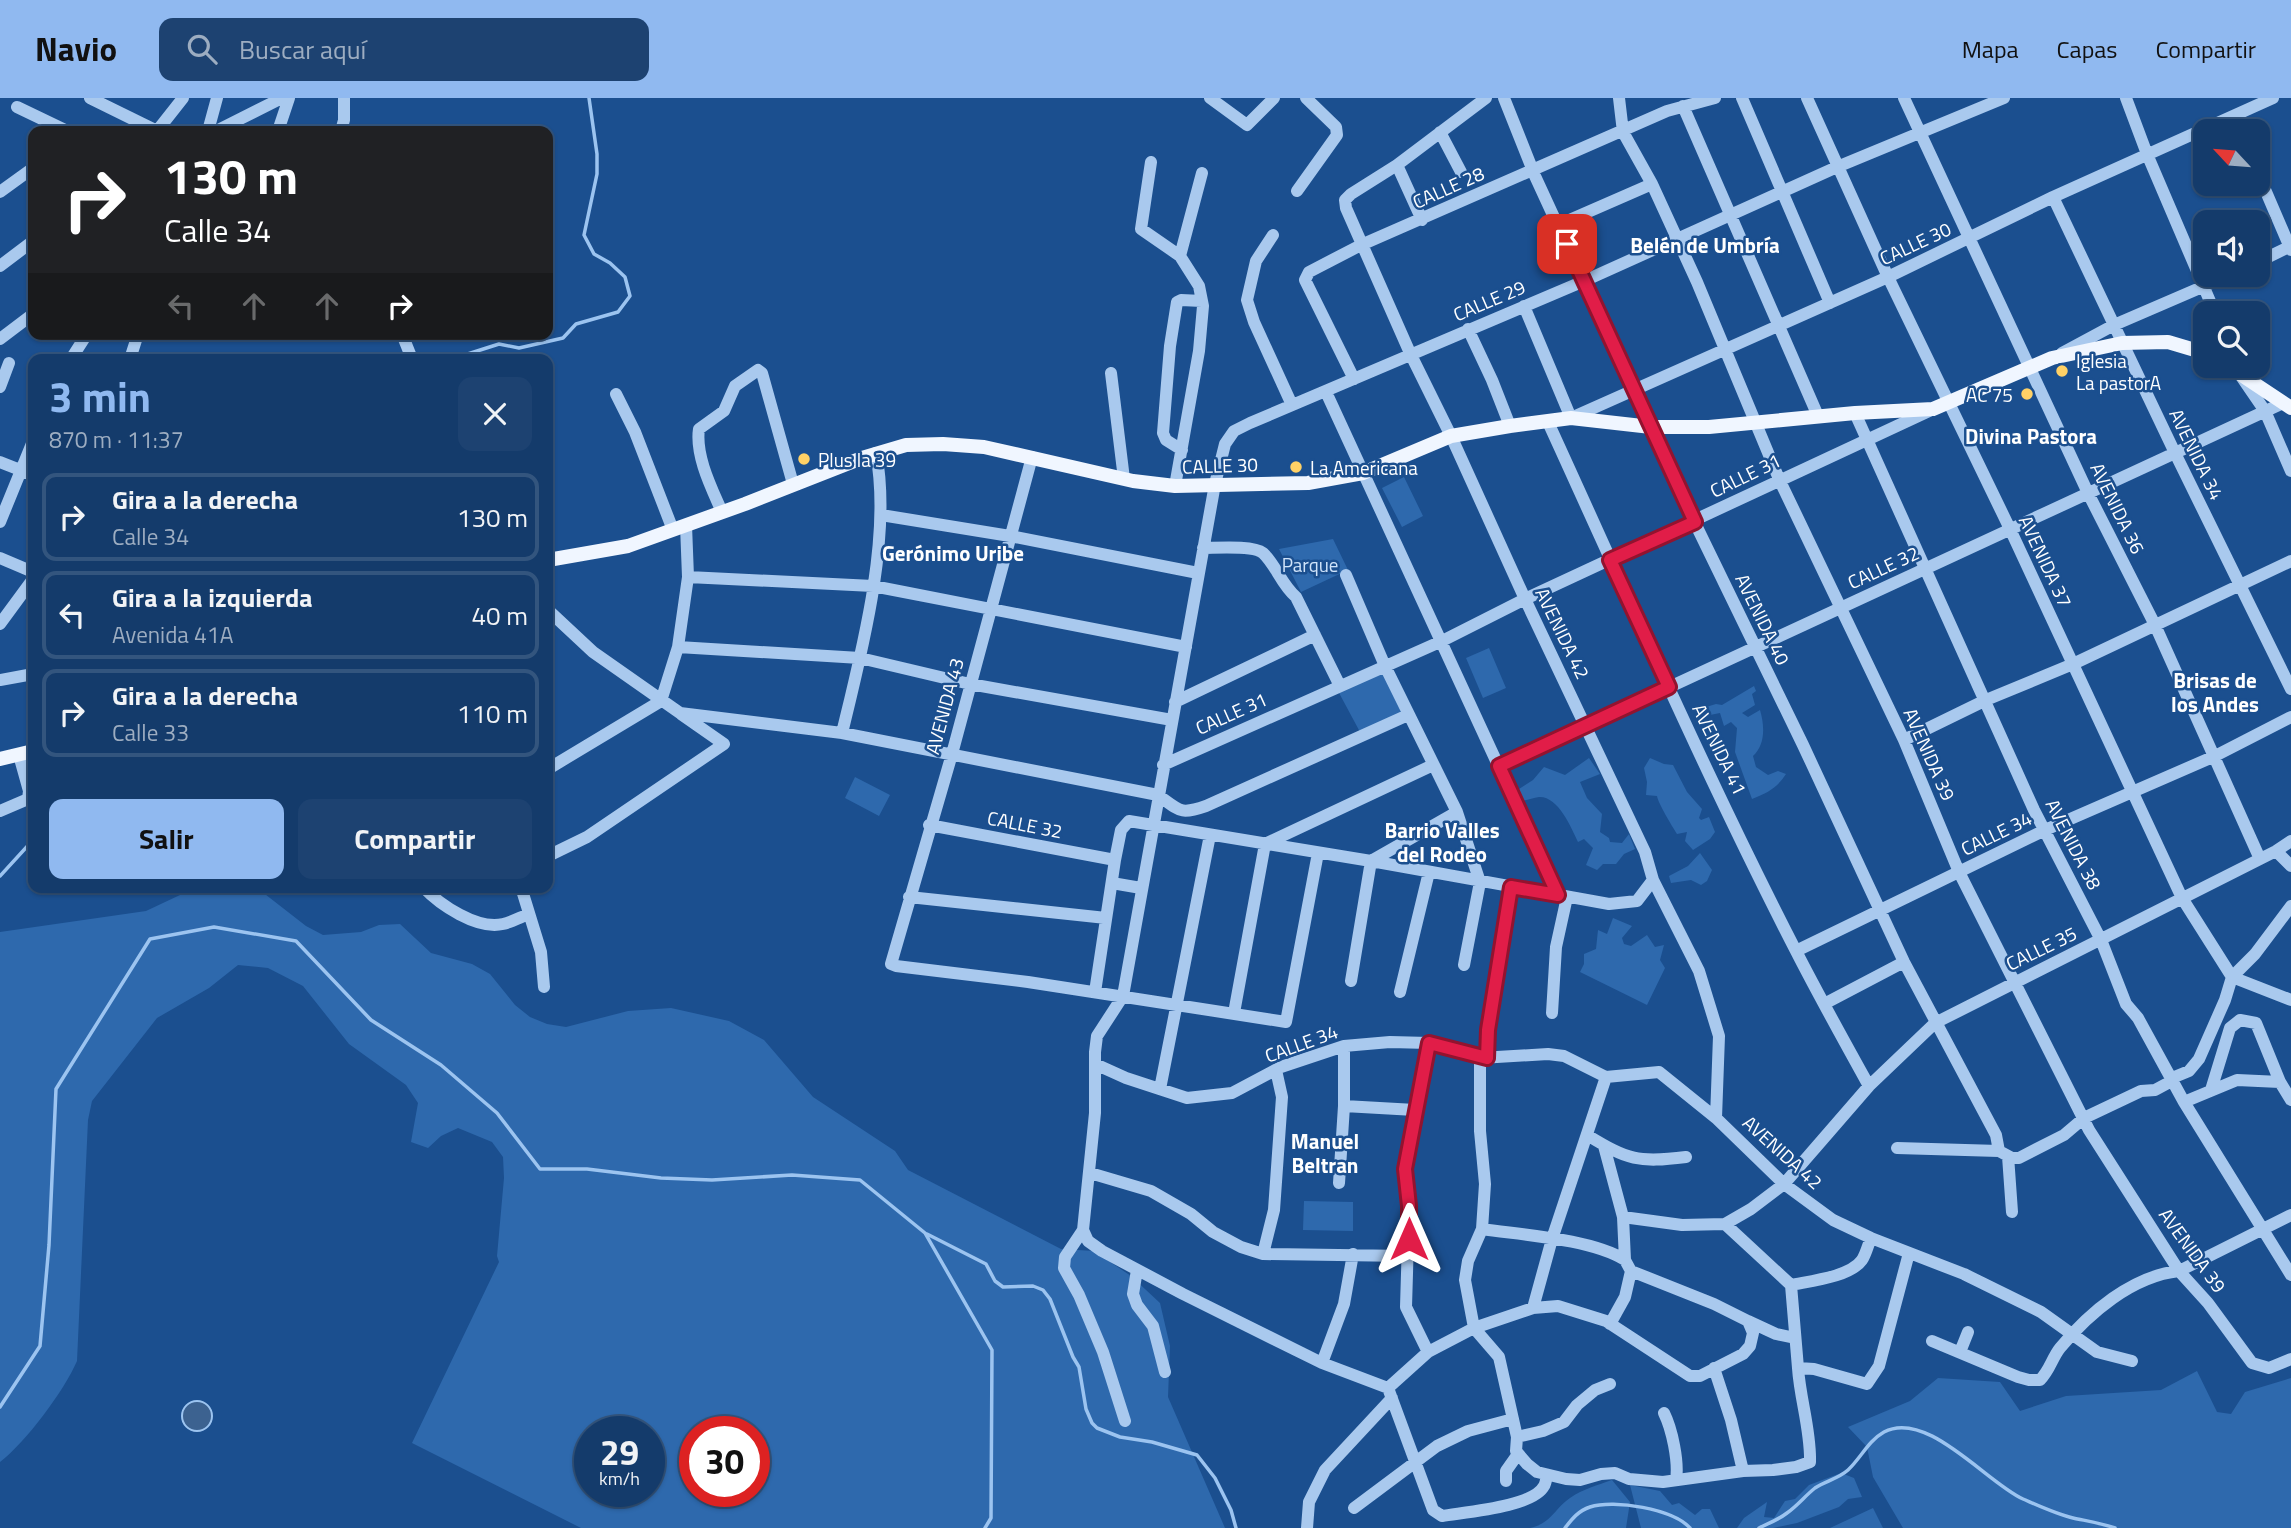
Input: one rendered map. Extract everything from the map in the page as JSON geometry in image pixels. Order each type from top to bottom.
[{"type":"main road","points":[[2052,358],[2122,343],[2168,342],[2193,350]]},
{"type":"main road","name":"CALLE 31","points":[[1933,409],[2052,358]]},
{"type":"main road","name":"CALLE 32","points":[[2248,378],[2287,405]]},
{"type":"main road","name":"CALLE 30","points":[[553,560],[628,546],[876,453],[906,445],[984,447],[1124,479],[1175,486],[1308,483],[1363,473],[1451,436],[1571,418],[1651,427],[1755,424],[1818,416],[1933,409]]},
{"type":"main road","points":[[0,759],[26,753]]},
{"type":"street","points":[[90,98],[115,103],[145,126]]},
{"type":"street","points":[[154,126],[183,98]]},
{"type":"street","points":[[216,126],[217,98]]},
{"type":"street","points":[[222,126],[282,98]]},
{"type":"street","points":[[280,126],[289,98]]},
{"type":"street","points":[[342,126],[344,98]]},
{"type":"street","points":[[1210,98],[1247,124],[1274,98]]},
{"type":"street","points":[[1297,191],[1337,135],[1336,127],[1306,98]]},
{"type":"street","points":[[1451,436],[1361,245],[1345,200],[1397,165],[1486,98]]},
{"type":"street","name":"AVENIDA 40","points":[[1504,98],[1533,171],[1754,648],[1934,1023],[1996,1135],[2004,1153],[2012,1212]]},
{"type":"street","points":[[1619,98],[1623,132]]},
{"type":"street","name":"CALLE 28","points":[[1354,379],[1305,280],[1309,272],[1361,245],[1683,106],[1715,98]]},
{"type":"street","points":[[1742,98],[1830,303]]},
{"type":"street","name":"AVENIDA 37","points":[[1807,98],[1888,277],[2010,529],[2182,898],[2232,977]]},
{"type":"street","name":"AVENIDA 36","points":[[1904,98],[2088,493],[2155,625],[2260,859]]},
{"type":"street","name":"CALLE 29","points":[[1123,996],[1214,484],[1225,443],[1234,431],[1410,353],[1584,281],[1837,167],[2004,98]]},
{"type":"street","points":[[2126,98],[2147,155],[2193,262]]},
{"type":"street","name":"CALLE 30","points":[[1571,418],[1888,277],[2053,197],[2273,98]]},
{"type":"street","points":[[1683,106],[1818,416]]},
{"type":"street","points":[[17,107],[57,126]]},
{"type":"street","name":"AVENIDA 39","points":[[1623,132],[1652,184],[1779,479],[1904,740],[1959,872],[2084,1118],[2179,1270],[2252,1363],[2269,1368],[2291,1359]]},
{"type":"street","points":[[1437,134],[1461,172]]},
{"type":"street","points":[[1151,162],[1141,229],[1180,256],[1197,281],[1202,301],[1199,351],[1175,486]]},
{"type":"street","points":[[1397,165],[1422,220]]},
{"type":"street","points":[[0,192],[28,172]]},
{"type":"street","points":[[1180,256],[1202,173]]},
{"type":"street","points":[[1558,225],[1652,184]]},
{"type":"street","points":[[2268,196],[2290,247],[2270,256]]},
{"type":"street","name":"AVENIDA 34","points":[[2053,197],[2291,689]]},
{"type":"street","points":[[1273,235],[1255,261],[1247,300],[1254,322],[1292,405]]},
{"type":"street","points":[[0,266],[28,245]]},
{"type":"street","points":[[2204,287],[2210,301]]},
{"type":"street","name":"CALLE 31","points":[[2052,358],[2114,325],[2204,287]]},
{"type":"street","points":[[1182,450],[1166,440],[1163,433],[1171,336],[1177,302],[1202,301]]},
{"type":"street","points":[[1524,306],[1571,418]]},
{"type":"street","points":[[0,339],[28,318]]},
{"type":"street","points":[[1468,329],[1510,426]]},
{"type":"street","points":[[0,387],[9,363]]},
{"type":"street","points":[[722,512],[701,453],[699,429],[724,411],[735,386],[758,370],[762,373],[773,406],[793,484]]},
{"type":"street","points":[[1111,373],[1124,479]]},
{"type":"street","points":[[2241,378],[2265,411],[2291,471]]},
{"type":"street","points":[[1326,392],[1562,896],[1552,1013]]},
{"type":"street","points":[[553,766],[661,701],[677,647],[688,577],[679,528],[617,394]]},
{"type":"street","name":"CALLE 32","points":[[1499,766],[2265,411],[2287,405]]},
{"type":"street","name":"CALLE 31","points":[[1163,765],[1442,641],[1525,599],[1933,409]]},
{"type":"street","name":"AVENIDA 38","points":[[1855,413],[2045,830],[2101,940],[2126,1004],[2138,1018],[2184,1102],[2291,1275]]},
{"type":"street","name":"AVENIDA 41","points":[[1548,422],[1669,687],[1796,951],[1869,1086]]},
{"type":"street","name":"AVENIDA 42","points":[[1451,436],[1645,852],[1653,880],[1699,971],[1719,1036],[1716,1118],[1784,1184],[1833,1220],[1871,1238],[1964,1274],[2041,1312],[2097,1352],[2132,1360]]},
{"type":"street","points":[[842,733],[860,658],[873,586],[881,515],[876,453]]},
{"type":"street","name":"AVENIDA 43","points":[[891,964],[929,825],[952,754],[1032,457]]},
{"type":"street","points":[[0,462],[28,473],[0,522]]},
{"type":"street","points":[[881,515],[1010,536],[1198,573]]},
{"type":"street","points":[[1203,548],[1253,550],[1264,554],[1287,589],[1296,597],[1340,686]]},
{"type":"street","points":[[0,558],[28,570]]},
{"type":"street","points":[[1904,740],[2291,561]]},
{"type":"street","points":[[1346,575],[1385,666],[1457,812],[1480,882],[1464,965]]},
{"type":"street","points":[[688,577],[873,586],[1186,647]]},
{"type":"street","points":[[0,624],[28,586]]},
{"type":"street","points":[[553,617],[593,652],[724,744],[587,837],[553,854]]},
{"type":"street","points":[[1175,702],[1315,635]]},
{"type":"street","points":[[677,647],[860,658],[970,684],[1172,720]]},
{"type":"street","points":[[0,680],[28,675]]},
{"type":"street","points":[[680,713],[842,733],[952,754],[1158,795],[1178,810],[1188,813],[1408,715]]},
{"type":"street","name":"CALLE 34","points":[[1796,951],[2045,830],[2214,756],[2291,717]]},
{"type":"street","points":[[26,753],[28,778]]},
{"type":"street","points":[[1265,844],[1433,765]]},
{"type":"street","points":[[0,811],[28,799]]},
{"type":"street","points":[[1371,861],[1457,812]]},
{"type":"street","points":[[1095,992],[1115,860],[1124,825],[1129,821],[1609,904],[1630,903],[1642,896],[1653,880]]},
{"type":"street","name":"CALLE 32","points":[[929,825],[1115,860]]},
{"type":"street","points":[[1160,1089],[1210,835]]},
{"type":"street","name":"CALLE 35","points":[[1725,1224],[1751,1209],[1784,1184],[1869,1086],[1934,1023],[2291,841]]},
{"type":"street","points":[[1234,1013],[1265,844]]},
{"type":"street","points":[[2276,851],[2291,866]]},
{"type":"street","name":"CALLE 34","points":[[891,964],[1286,1022],[1318,853]]},
{"type":"street","points":[[1351,981],[1371,861]]},
{"type":"street","points":[[1400,992],[1429,872]]},
{"type":"street","points":[[1112,883],[1141,888]]},
{"type":"street","points":[[1511,887],[1483,1058],[1480,1131],[1485,1184],[1482,1229],[1468,1261],[1465,1280],[1474,1328],[1499,1357],[1517,1437],[1515,1444],[1518,1454],[1537,1472],[1547,1475],[1580,1480],[1615,1473],[1629,1479],[1649,1482],[1773,1470],[1797,1467],[1810,1462],[1800,1394],[1791,1285],[1725,1224],[1682,1225],[1623,1217]]},
{"type":"street","points":[[428,893],[467,919],[500,925],[529,914]]},
{"type":"street","points":[[523,893],[541,952],[544,987]]},
{"type":"street","points":[[909,897],[1106,918]]},
{"type":"street","points":[[1897,1149],[2004,1153],[2019,1158],[2064,1135],[2084,1118],[2141,1091],[2155,1090],[2172,1078],[2189,1071],[2199,1059],[2232,977],[2255,954],[2291,906]]},
{"type":"street","points":[[1824,1004],[1904,962]]},
{"type":"street","points":[[2232,977],[2291,1000]]},
{"type":"street","points":[[1123,996],[1097,1036],[1090,1174],[1083,1230],[1065,1256],[1064,1268],[1079,1295],[1103,1352],[1125,1421]]},
{"type":"street","points":[[2211,1090],[2230,1028],[2241,1020],[2256,1023],[2280,1082],[2291,1100]]},
{"type":"street","name":"CALLE 34","points":[[1095,1064],[1126,1078],[1187,1098],[1232,1093],[1276,1070],[1344,1046],[1390,1042],[1429,1043],[1483,1058],[1548,1054],[1564,1056],[1606,1077]]},
{"type":"street","points":[[1429,1043],[1405,1169],[1409,1206],[1406,1307],[1429,1352]]},
{"type":"street","points":[[1339,1183],[1344,1106],[1344,1046]]},
{"type":"street","points":[[1263,1254],[1275,1198],[1282,1097],[1276,1070]]},
{"type":"street","points":[[1533,1308],[1552,1239],[1606,1077],[1659,1072],[1716,1118]]},
{"type":"street","points":[[2184,1102],[2237,1080],[2280,1082]]},
{"type":"street","points":[[1344,1106],[1415,1110]]},
{"type":"street","points":[[1587,1135],[1617,1154],[1646,1161],[1686,1157]]},
{"type":"street","points":[[1604,1146],[1623,1217],[1628,1266],[1625,1297],[1610,1324]]},
{"type":"street","points":[[1090,1174],[1151,1191],[1191,1214],[1213,1232],[1241,1247],[1263,1254],[1407,1256]]},
{"type":"street","points":[[1933,1341],[2018,1377],[2040,1380],[2049,1371],[2056,1353],[2100,1306],[2147,1278],[2162,1272],[2179,1270],[2291,1215]]},
{"type":"street","points":[[1482,1229],[1552,1239],[1614,1254],[1628,1266],[1776,1334],[1795,1338]]},
{"type":"street","points":[[1083,1230],[1088,1241],[1094,1246],[1137,1270],[1322,1363],[1390,1393],[1433,1510],[1442,1516],[1515,1503],[1544,1488],[1547,1475]]},
{"type":"street","points":[[1791,1285],[1839,1275],[1855,1266],[1862,1260],[1871,1238]]},
{"type":"street","points":[[1798,1368],[1814,1369],[1867,1384],[1879,1366],[1909,1253]]},
{"type":"street","points":[[1322,1363],[1344,1304],[1353,1254]]},
{"type":"street","points":[[1137,1270],[1133,1294],[1153,1326],[1165,1372]]},
{"type":"street","points":[[1307,1528],[1309,1502],[1325,1470],[1390,1393],[1429,1352],[1474,1328],[1533,1308],[1558,1306],[1610,1324],[1690,1376],[1700,1376],[1742,1354],[1750,1346],[1752,1332],[1748,1321]]},
{"type":"street","points":[[1960,1352],[1968,1332]]},
{"type":"street","points":[[1714,1368],[1731,1420],[1743,1471]]},
{"type":"street","points":[[1517,1437],[1543,1432],[1564,1422],[1577,1405],[1595,1390],[1610,1384]]},
{"type":"street","points":[[1664,1413],[1675,1453],[1678,1471],[1676,1480]]},
{"type":"street","points":[[1354,1508],[1437,1446],[1468,1431],[1513,1419]]},
{"type":"street","points":[[1506,1481],[1506,1471],[1518,1454]]},
{"type":"green space","points":[[1404,477],[1423,516],[1402,527],[1382,488]]},
{"type":"green space","name":"Parque","points":[[1333,539],[1348,570],[1301,592],[1279,549]]},
{"type":"green space","points":[[1489,648],[1506,688],[1483,698],[1466,658]]},
{"type":"green space","points":[[1384,669],[1404,715],[1360,732],[1338,691]]},
{"type":"green space","points":[[1754,686],[1756,691],[1752,694],[1755,705],[1742,713],[1748,717],[1760,710],[1763,735],[1760,747],[1753,756],[1756,767],[1768,775],[1778,771],[1786,774],[1771,790],[1752,799],[1735,752],[1737,728],[1731,722],[1724,726],[1720,713],[1710,715],[1706,707],[1722,705]]},
{"type":"green space","points":[[1589,758],[1600,774],[1580,782],[1587,798],[1602,814],[1600,832],[1609,838],[1610,842],[1622,843],[1629,834],[1635,849],[1624,854],[1616,864],[1603,864],[1597,870],[1586,865],[1593,848],[1584,839],[1578,842],[1558,807],[1546,798],[1522,801],[1519,789],[1533,780],[1544,767],[1565,775]]},
{"type":"green space","points":[[1650,758],[1673,765],[1687,792],[1702,809],[1699,818],[1701,820],[1709,817],[1715,832],[1710,839],[1693,850],[1685,841],[1687,832],[1677,834],[1657,796],[1646,795],[1644,768]]},
{"type":"green space","points":[[855,777],[890,795],[879,816],[845,798]]},
{"type":"green space","points":[[1700,853],[1712,870],[1707,881],[1701,885],[1691,880],[1671,883],[1669,876],[1688,866]]},
{"type":"green space","points":[[184,893],[264,893],[306,926],[323,935],[361,932],[379,925],[400,924],[431,953],[472,964],[490,974],[515,1005],[530,1017],[547,1024],[566,1027],[628,1011],[671,1008],[729,1021],[764,1040],[813,1097],[895,1151],[908,1170],[1061,1249],[1094,1251],[1131,1276],[1160,1303],[1170,1346],[1168,1397],[1225,1528],[581,1528],[412,1443],[499,1262],[497,1256],[504,1178],[503,1157],[492,1142],[458,1128],[441,1136],[428,1148],[411,1142],[418,1103],[406,1085],[349,1044],[303,986],[268,968],[238,965],[209,988],[157,1018],[92,1101],[88,1120],[77,1361],[43,1415],[0,1462],[0,932],[146,911]]},
{"type":"green space","points":[[1613,918],[1632,926],[1622,938],[1624,944],[1631,946],[1647,935],[1655,947],[1664,945],[1660,960],[1665,968],[1647,1005],[1580,972],[1584,964],[1584,954],[1596,949],[1598,930],[1607,934]]},
{"type":"green space","points":[[1304,1201],[1353,1202],[1353,1231],[1303,1230]]},
{"type":"green space","points":[[2197,1371],[2217,1412],[2231,1414],[2245,1392],[2291,1378],[2291,1528],[1903,1528],[1873,1477],[1867,1447],[1848,1427],[1910,1401],[1938,1378],[2000,1382],[2020,1411],[2066,1396],[2161,1390]]},
{"type":"green space","points":[[1841,1473],[1854,1478],[1862,1497],[1848,1499],[1839,1507],[1797,1523],[1773,1528],[1737,1528],[1744,1518],[1767,1502],[1764,1517],[1774,1518],[1785,1501],[1795,1499],[1809,1485]]},
{"type":"green space","points":[[1612,1480],[1630,1502],[1626,1528],[1530,1528],[1548,1519],[1575,1495]]},
{"type":"green space","points":[[1630,1485],[1660,1491],[1672,1505],[1679,1503],[1695,1515],[1702,1509],[1710,1509],[1719,1528],[1641,1528]]},
{"type":"green space","points":[[1873,1508],[1883,1528],[1830,1528]]},
{"type":"shaded area","points":[[197,1401],[208,1405],[212,1416],[208,1427],[197,1431],[186,1427],[182,1416],[186,1405]]},
{"type":"waterway","points":[[468,354],[499,344],[519,348],[563,338],[576,324],[618,312],[630,296],[625,277],[610,263],[594,254],[584,235],[597,174],[589,98]]},
{"type":"waterway","points":[[0,876],[28,845]]},
{"type":"waterway","points":[[0,1407],[40,1346],[49,1245],[56,1089],[150,939],[214,927],[296,941],[371,1020],[441,1065],[497,1113],[540,1169],[587,1169],[661,1178],[712,1180],[792,1175],[860,1180],[925,1233],[992,1350],[991,1518],[985,1528]]},
{"type":"waterway","points":[[927,1234],[986,1264],[995,1281],[1003,1287],[1033,1286],[1043,1290],[1050,1299],[1079,1367],[1086,1409],[1092,1423],[1097,1428],[1120,1437],[1152,1442],[1197,1455],[1215,1478],[1231,1510],[1236,1528]]},
{"type":"waterway","points":[[1759,1528],[1784,1515],[1815,1488],[1844,1473],[1878,1436],[1901,1428],[1919,1431],[1937,1439],[2023,1499],[2060,1514],[2115,1528]]},
{"type":"waterway","points":[[1565,1528],[1586,1509],[1613,1504],[1657,1511],[1682,1521],[1690,1528]]},
{"type":"place","name":"Iglesia La pastorA","points":[[2062,371]]},
{"type":"place","name":"AC 75","points":[[2027,394]]},
{"type":"place","name":"Plus la 39","points":[[804,459]]},
{"type":"place","name":"La Americana","points":[[1296,467]]},
{"type":"district","name":"Belén de Umbría","points":[[1705,245]]},
{"type":"district","name":"Divina Pastora","points":[[2031,436]]},
{"type":"district","name":"Gerónimo Uribe","points":[[953,553]]},
{"type":"district","name":"Brisas de los Andes","points":[[2215,692]]},
{"type":"district","name":"Barrio Valles del Rodeo","points":[[1442,842]]},
{"type":"district","name":"Manuel Beltran","points":[[1325,1153]]},
{"type":"route","points":[[1409,1239],[1405,1169],[1429,1043],[1487,1058],[1488,1030],[1511,887],[1558,895],[1499,766],[1669,687],[1610,560],[1695,522],[1567,244]]}]
